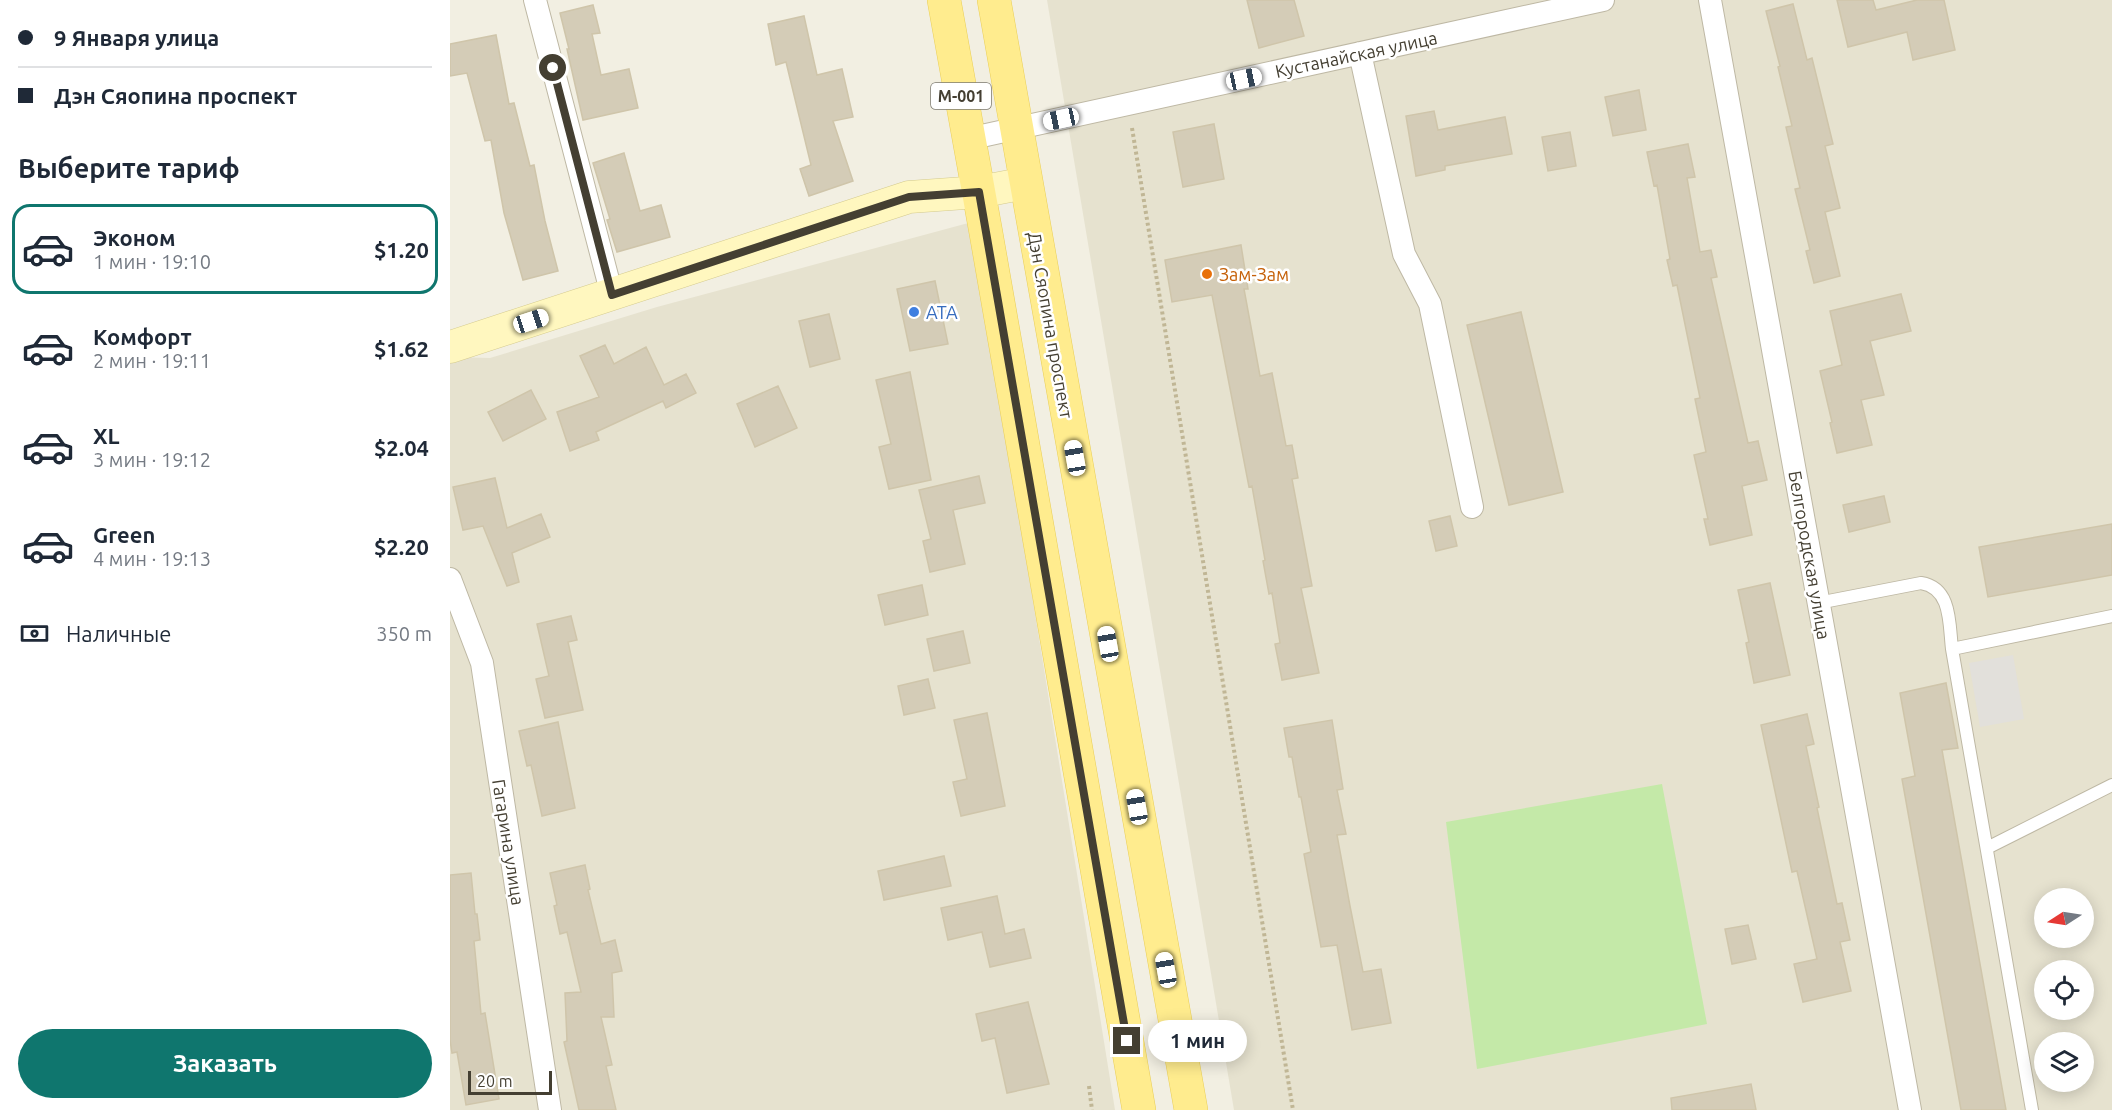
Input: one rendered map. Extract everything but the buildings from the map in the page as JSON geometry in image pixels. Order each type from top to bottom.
[{"type":"main road","name":"M-001","points":[[944,0],[1139,1110]]},
{"type":"main road","name":"Дэн Сяопина проспект","points":[[994,0],[1191,1110]]},
{"type":"street","points":[[535,0],[612,295]]},
{"type":"street","name":"Кустанайская улица","points":[[968,139],[1603,0]]},
{"type":"street","name":"Белгородская улица","points":[[1710,0],[1910,1110]]},
{"type":"street","points":[[1359,53],[1404,254],[1430,304],[1472,507]]},
{"type":"street","points":[[450,347],[909,197],[979,192],[1026,183]]},
{"type":"street","name":"Гагарина улица","points":[[450,579],[482,663],[550,1110]]},
{"type":"lane","points":[[1818,603],[1922,583],[1932,585],[1944,597],[2032,1110]]},
{"type":"lane","points":[[1952,649],[2112,616]]},
{"type":"lane","points":[[1987,848],[2112,785]]},
{"type":"path","points":[[1128,104],[1293,1110]]},
{"type":"path","points":[[1089,1086],[1092,1110]]},
{"type":"shaded area","points":[[1047,0],[2112,0],[2112,1110],[1234,1110]]},
{"type":"shaded area","points":[[972,222],[1115,1110],[450,1110],[450,357],[490,358],[657,307]]},
{"type":"shaded area","points":[[2013,655],[2024,719],[1980,727],[1969,663]]},
{"type":"green space","points":[[1662,784],[1707,1024],[1477,1069],[1446,822]]},
{"type":"place","name":"Зам-Зам","points":[[1207,274]]},
{"type":"place","name":"АТА","points":[[914,312]]},
{"type":"route","points":[[553,68],[612,295],[909,197],[979,192],[1127,1041]]}]
